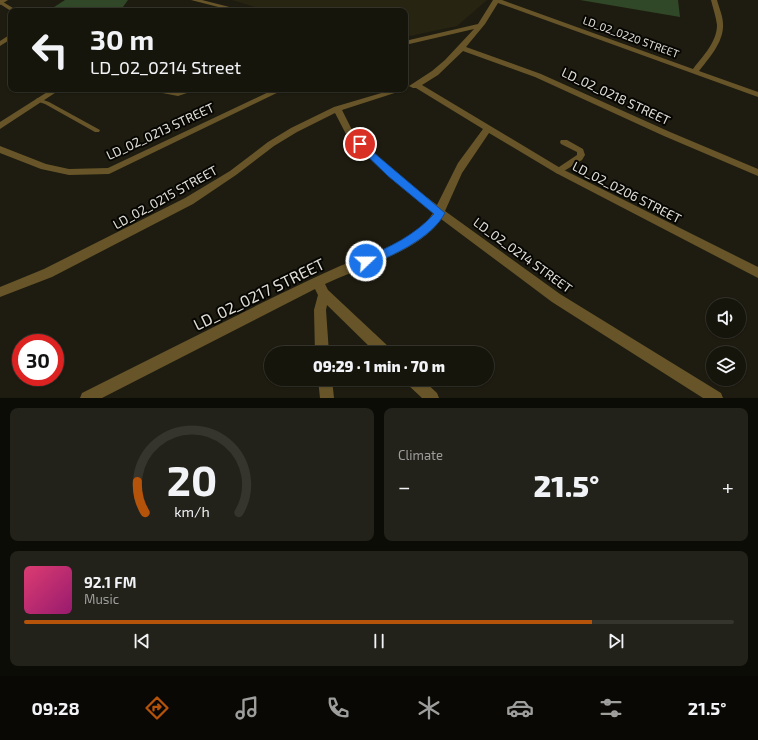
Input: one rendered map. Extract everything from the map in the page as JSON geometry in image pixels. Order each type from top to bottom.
[{"type":"street","points":[[194,0],[229,8]]},
{"type":"street","name":"LD_02_0220 STREET","points":[[496,0],[758,95]]},
{"type":"street","name":"LD_02_0215 STREET","points":[[408,88],[417,85],[442,67],[491,12],[496,0]]},
{"type":"street","points":[[695,72],[713,48],[719,32],[720,25],[714,0]]},
{"type":"street","points":[[408,42],[478,26]]},
{"type":"street","name":"LD_02_0218 STREET","points":[[460,48],[484,54],[529,71],[684,142],[758,173]]},
{"type":"street","name":"LD_02_0206 STREET","points":[[417,85],[559,171],[758,273]]},
{"type":"street","points":[[1,124],[52,92]]},
{"type":"street","points":[[169,92],[178,94],[185,92]]},
{"type":"street","name":"LD_02_0213 STREET","points":[[0,149],[44,167],[69,172],[109,171],[275,92]]},
{"type":"street","name":"LD_02_0215 STREET","points":[[0,292],[48,273],[189,201],[233,173],[271,144],[294,130],[337,109],[394,92]]},
{"type":"street","name":"LD_02_0214 STREET","points":[[337,109],[350,134],[391,174],[440,213],[556,298],[716,398]]},
{"type":"street","points":[[440,213],[453,179],[474,146],[488,129]]},
{"type":"street","name":"LD_02_0217 STREET","points":[[87,398],[317,282],[391,251],[427,228],[440,213]]},
{"type":"street","points":[[317,282],[324,294],[378,346]]},
{"type":"street","points":[[322,346],[320,310],[324,294]]},
{"type":"street","points":[[326,386],[327,398]]},
{"type":"street","points":[[418,386],[426,396]]},
{"type":"lane","points":[[2,2],[11,8]]},
{"type":"lane","points":[[38,100],[47,103],[97,130]]},
{"type":"lane","points":[[559,171],[579,158],[581,155],[580,151],[564,142]]},
{"type":"shaded area","points":[[232,0],[487,0],[457,26],[408,36],[408,8],[259,8]]},
{"type":"green space","points":[[65,0],[128,0],[122,8],[53,8]]},
{"type":"green space","points":[[580,0],[678,0],[680,17]]},
{"type":"route","points":[[360,144],[391,174],[440,213],[427,228],[391,251],[366,261]]}]
